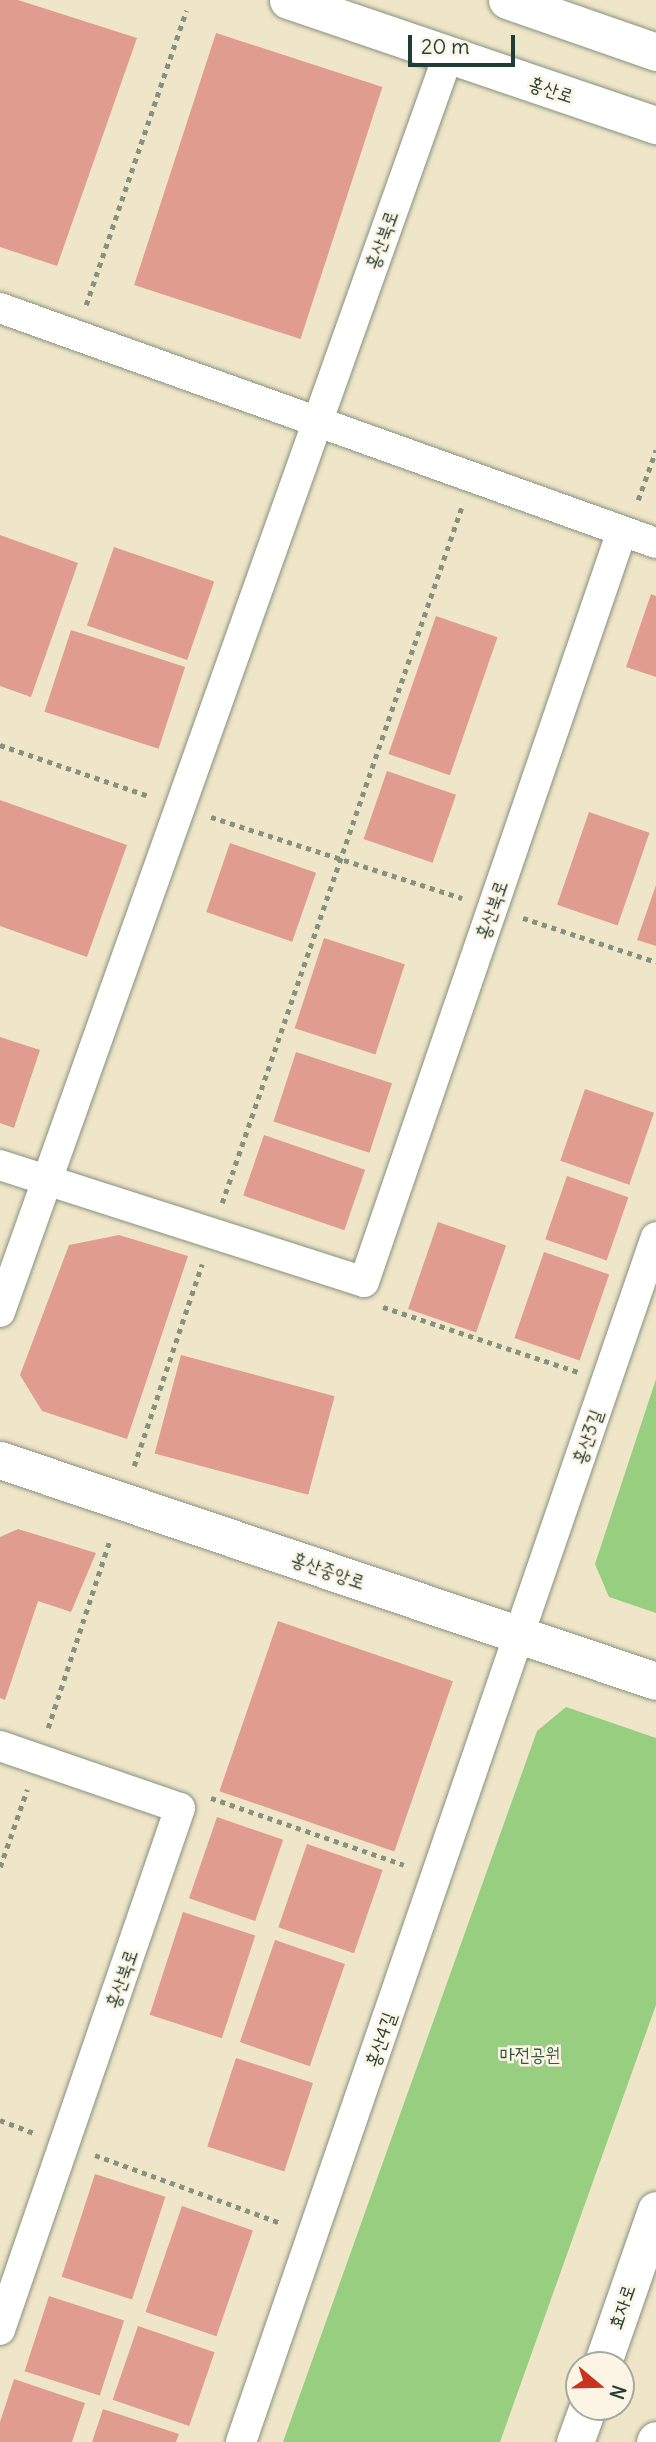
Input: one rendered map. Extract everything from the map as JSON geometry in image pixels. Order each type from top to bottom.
[{"type":"street","name":"홍산로","points":[[288,0],[656,125]]},
{"type":"street","points":[[507,0],[656,52]]},
{"type":"street","name":"홍산북로","points":[[0,1312],[314,423],[448,56]]},
{"type":"street","points":[[1,311],[314,423],[474,475],[656,543]]},
{"type":"street","name":"홍산북로","points":[[0,1165],[364,1282],[622,531]]},
{"type":"street","name":"홍산3길","points":[[520,1637],[656,1237]]},
{"type":"street","name":"홍산중앙로","points":[[0,1460],[656,1681]]},
{"type":"street","name":"홍산4길","points":[[241,2442],[520,1637]]},
{"type":"street","name":"홍산북로","points":[[0,1746],[180,1808],[0,2330]]},
{"type":"street","name":"효자로","points":[[607,2351],[656,2210]]},
{"type":"street","points":[[575,2442],[583,2421]]},
{"type":"path","points":[[85,308],[186,11]]},
{"type":"path","points":[[638,500],[656,450]]},
{"type":"path","points":[[221,1207],[464,501]]},
{"type":"path","points":[[0,745],[156,798]]},
{"type":"path","points":[[209,816],[466,900]]},
{"type":"path","points":[[516,916],[656,962]]},
{"type":"path","points":[[134,1466],[206,1253]]},
{"type":"path","points":[[383,1306],[584,1374]]},
{"type":"path","points":[[45,1738],[109,1542]]},
{"type":"path","points":[[0,1867],[32,1776]]},
{"type":"path","points":[[210,1798],[409,1867]]},
{"type":"path","points":[[0,2120],[41,2136]]},
{"type":"path","points":[[91,2154],[289,2226]]},
{"type":"green space","points":[[656,1379],[656,1613],[609,1597],[595,1564]]},
{"type":"green space","name":"마전공원","points":[[566,1707],[656,1738],[656,2005],[500,2442],[283,2442],[537,1731]]},
{"type":"building","points":[[0,0],[18,0],[137,38],[57,266],[0,247]]},
{"type":"building","points":[[216,33],[382,87],[301,339],[134,285]]},
{"type":"building","points":[[0,535],[78,563],[31,697],[0,686]]},
{"type":"building","points":[[114,547],[214,582],[187,660],[87,625]]},
{"type":"building","points":[[651,594],[656,596],[656,677],[626,667]]},
{"type":"building","points":[[436,616],[497,637],[450,775],[388,754]]},
{"type":"building","points":[[71,630],[185,667],[159,749],[44,712]]},
{"type":"building","points":[[387,771],[456,795],[433,863],[364,839]]},
{"type":"building","points":[[0,800],[127,845],[87,957],[0,926]]},
{"type":"building","points":[[589,812],[650,833],[618,925],[557,905]]},
{"type":"building","points":[[230,843],[316,873],[292,942],[206,912]]},
{"type":"building","points":[[656,885],[656,946],[637,940]]},
{"type":"building","points":[[324,938],[405,964],[375,1055],[295,1028]]},
{"type":"building","points":[[0,1037],[40,1050],[14,1128],[0,1123]]},
{"type":"building","points":[[296,1052],[392,1083],[369,1153],[273,1121]]},
{"type":"building","points":[[585,1089],[654,1113],[629,1185],[560,1161]]},
{"type":"building","points":[[264,1135],[365,1170],[344,1230],[243,1196]]},
{"type":"building","points":[[567,1176],[628,1197],[607,1261],[545,1239]]},
{"type":"building","points":[[438,1222],[506,1245],[476,1332],[408,1309]]},
{"type":"building","points":[[119,1235],[188,1256],[127,1439],[42,1411],[20,1375],[69,1245]]},
{"type":"building","points":[[544,1252],[609,1274],[580,1361],[514,1338]]},
{"type":"building","points":[[181,1355],[335,1396],[308,1495],[155,1454]]},
{"type":"building","points":[[18,1529],[96,1553],[71,1612],[38,1601],[5,1700],[0,1698],[0,1537]]},
{"type":"building","points":[[278,1621],[453,1681],[394,1851],[219,1791]]},
{"type":"building","points":[[217,1817],[283,1840],[255,1921],[189,1898]]},
{"type":"building","points":[[307,1844],[383,1870],[354,1953],[278,1927]]},
{"type":"building","points":[[183,1912],[255,1935],[222,2038],[150,2015]]},
{"type":"building","points":[[275,1940],[345,1964],[310,2066],[240,2042]]},
{"type":"building","points":[[236,2058],[313,2083],[284,2171],[207,2146]]},
{"type":"building","points":[[95,2174],[165,2197],[132,2300],[62,2277]]},
{"type":"building","points":[[182,2206],[253,2230],[216,2336],[146,2312]]},
{"type":"building","points":[[49,2296],[124,2320],[100,2396],[25,2371]]},
{"type":"building","points":[[138,2326],[215,2352],[189,2426],[113,2400]]},
{"type":"building","points":[[14,2379],[85,2403],[72,2442],[0,2442],[0,2422]]},
{"type":"building","points":[[103,2409],[179,2434],[176,2442],[92,2442]]}]
